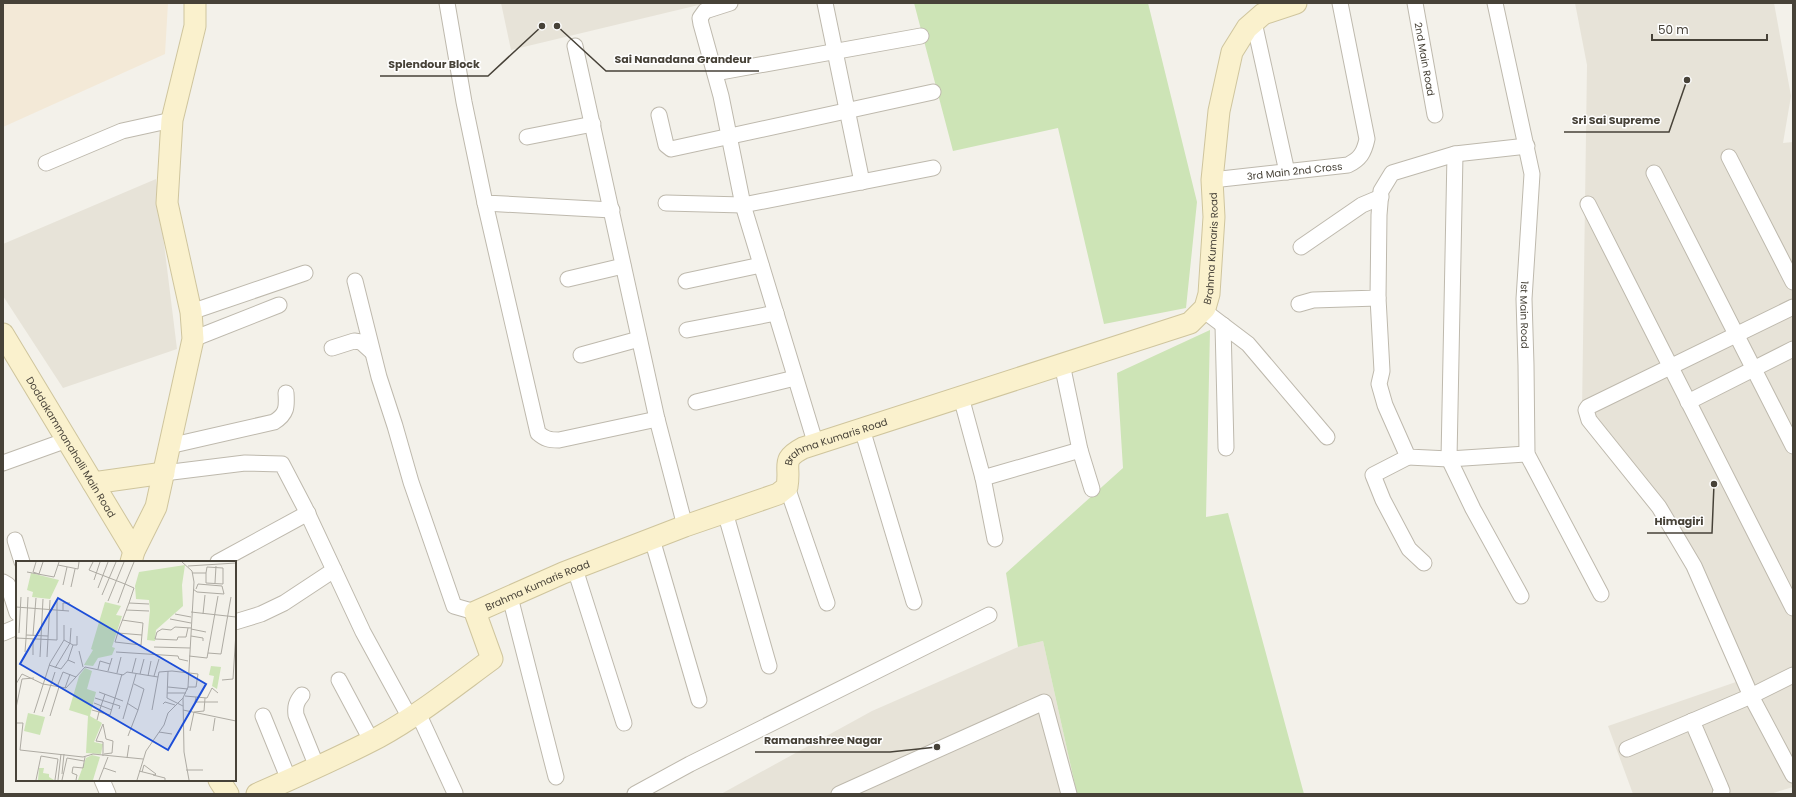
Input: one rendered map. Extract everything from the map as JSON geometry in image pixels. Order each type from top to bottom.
[{"type":"street","points":[[132,556],[156,507],[193,339],[190,312],[167,203],[172,120],[195,26],[195,3]]},
{"type":"street","points":[[447,3],[464,102],[485,203],[538,433],[544,438],[559,440],[657,419]]},
{"type":"street","points":[[730,3],[705,11],[700,18],[715,73],[743,205],[816,445]]},
{"type":"street","points":[[825,3],[862,182]]},
{"type":"street","name":"Brahma Kumaris Road","points":[[257,794],[317,767],[371,740],[414,715],[492,659],[476,612],[575,569],[685,526],[778,494],[787,487],[789,477],[788,463],[792,454],[803,448],[1190,322],[1203,310],[1209,294],[1214,217],[1212,180],[1219,111],[1232,52],[1247,28],[1263,14],[1296,3]]},
{"type":"street","name":"3rd Main 2nd Cross","points":[[1212,180],[1348,165],[1359,160],[1364,151],[1367,139],[1340,3]]},
{"type":"street","name":"2nd Main Road","points":[[1415,3],[1435,115]]},
{"type":"street","name":"1st Main Road","points":[[1495,3],[1532,174],[1524,299],[1527,454],[1601,594]]},
{"type":"street","points":[[1254,22],[1287,172]]},
{"type":"street","points":[[715,73],[921,36]]},
{"type":"street","points":[[575,46],[594,124],[623,266],[657,419],[685,526]]},
{"type":"street","points":[[659,116],[666,145],[671,149],[729,135],[933,92]]},
{"type":"street","points":[[46,163],[122,131],[172,120]]},
{"type":"street","points":[[527,137],[594,124]]},
{"type":"street","points":[[1408,457],[1385,405],[1379,384],[1382,371],[1378,298],[1379,215],[1382,191],[1392,173],[1455,154],[1527,146]]},
{"type":"street","points":[[1455,154],[1449,459],[1473,510],[1520,596]]},
{"type":"street","points":[[1729,157],[1793,282]]},
{"type":"street","points":[[666,203],[743,205],[933,168]]},
{"type":"street","points":[[1654,173],[1793,446]]},
{"type":"street","points":[[1301,247],[1362,205],[1381,197]]},
{"type":"street","points":[[485,203],[612,210]]},
{"type":"street","points":[[1588,204],[1793,608]]},
{"type":"street","points":[[686,281],[761,265]]},
{"type":"street","points":[[568,279],[623,266]]},
{"type":"street","points":[[190,312],[305,273]]},
{"type":"street","points":[[355,281],[371,351],[411,482],[454,606],[476,612]]},
{"type":"street","points":[[1300,304],[1313,300],[1378,298]]},
{"type":"street","points":[[193,339],[279,304]]},
{"type":"street","points":[[1793,307],[1588,407],[1586,410],[1587,417],[1659,507],[1685,548],[1751,696],[1793,775]]},
{"type":"street","points":[[1203,310],[1248,344],[1327,437]]},
{"type":"street","points":[[687,330],[776,313]]},
{"type":"street","points":[[1222,325],[1226,448]]},
{"type":"street","name":"Doddakammanahalli Main Road","points":[[3,334],[93,483],[132,556]]},
{"type":"street","points":[[581,355],[639,339]]},
{"type":"street","points":[[332,348],[354,341],[361,342],[371,351]]},
{"type":"street","points":[[1688,402],[1793,349]]},
{"type":"street","points":[[1062,364],[1080,450],[1092,489]]},
{"type":"street","points":[[696,402],[795,378]]},
{"type":"street","points":[[170,446],[274,422],[282,418],[286,412],[286,393]]},
{"type":"street","points":[[961,397],[983,478],[994,538]]},
{"type":"street","points":[[862,429],[914,602]]},
{"type":"street","points":[[3,463],[67,440]]},
{"type":"street","points":[[983,478],[1080,450]]},
{"type":"street","points":[[1424,563],[1409,549],[1383,500],[1373,474],[1408,457],[1449,459],[1527,454]]},
{"type":"street","points":[[93,483],[245,463],[282,464],[308,513],[363,632],[414,715],[455,793]]},
{"type":"street","points":[[787,487],[827,603]]},
{"type":"street","points":[[725,512],[769,666]]},
{"type":"street","points":[[220,561],[308,513]]},
{"type":"street","points":[[652,539],[699,700]]},
{"type":"street","points":[[15,540],[22,561]]},
{"type":"street","points":[[575,569],[624,723]]},
{"type":"street","points":[[236,622],[261,614],[284,603],[334,570]]},
{"type":"street","points":[[3,582],[8,585],[16,610]]},
{"type":"street","points":[[510,597],[556,777]]},
{"type":"street","points":[[635,794],[697,760],[989,615]]},
{"type":"street","points":[[3,633],[16,627]]},
{"type":"street","points":[[1627,749],[1751,696],[1793,674]]},
{"type":"street","points":[[339,680],[371,740]]},
{"type":"street","points":[[302,695],[297,700],[295,707],[296,715],[317,767]]},
{"type":"street","points":[[839,794],[1044,702],[1069,794]]},
{"type":"street","points":[[263,716],[289,780]]},
{"type":"street","points":[[1692,721],[1722,790],[1720,794]]},
{"type":"street","points":[[102,781],[108,794]]},
{"type":"street","points":[[220,781],[228,794]]},
{"type":"shaded area","points":[[3,3],[168,3],[165,54],[3,127]]},
{"type":"shaded area","points":[[501,3],[707,3],[511,50]]},
{"type":"shaded area","points":[[1575,3],[1774,3],[1791,96],[1783,143],[1793,142],[1793,787],[1770,794],[1633,794],[1608,726],[1736,682],[1686,556],[1582,412],[1587,65]]},
{"type":"shaded area","points":[[156,179],[177,349],[63,388],[3,296],[3,244]]},
{"type":"shaded area","points":[[1043,641],[1077,794],[721,794],[872,711],[1018,647]]},
{"type":"green space","points":[[914,3],[1148,3],[1197,202],[1186,308],[1104,324],[1058,128],[953,151]]},
{"type":"green space","points":[[1210,330],[1206,517],[1228,513],[1304,794],[1077,794],[1043,641],[1018,647],[1006,573],[1123,468],[1117,373]]},
{"type":"place","name":"Splendour Block","points":[[542,26]]},
{"type":"place","name":"Sai Nanadana Grandeur","points":[[557,26]]},
{"type":"place","name":"Sri Sai Supreme","points":[[1687,80]]},
{"type":"place","name":"Himagiri","points":[[1714,484]]},
{"type":"place","name":"Ramanashree Nagar","points":[[937,747]]}]
